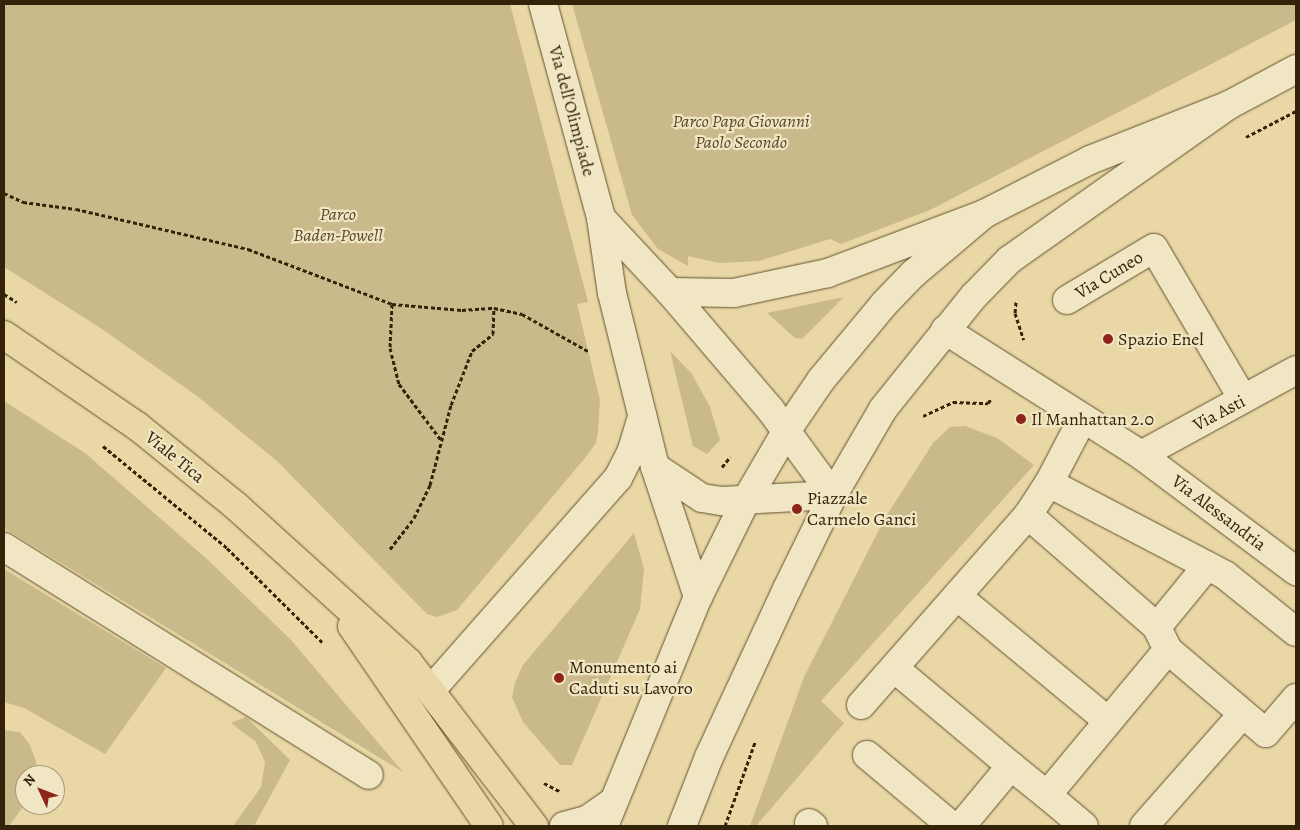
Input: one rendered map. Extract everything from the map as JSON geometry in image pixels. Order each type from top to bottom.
[{"type":"main road","name":"Viale Tica","points":[[4,335],[137,426],[236,506],[332,596]]},
{"type":"main road","points":[[332,596],[408,662],[539,825]]},
{"type":"main road","points":[[332,596],[490,826]]},
{"type":"street","name":"Via dell'Olimpiade","points":[[543,4],[601,218],[612,293],[655,467],[698,597]]},
{"type":"street","points":[[670,292],[734,293],[828,273],[984,214],[1090,160],[1229,105],[1296,69]]},
{"type":"street","points":[[682,826],[709,757],[833,495],[884,409],[945,330],[1009,260],[1229,105]]},
{"type":"street","points":[[564,826],[608,814],[698,597],[745,502],[787,430],[822,380],[884,304],[913,274],[984,214]]},
{"type":"street","points":[[601,218],[670,292],[787,430],[833,495]]},
{"type":"street","name":"Via Cuneo","points":[[1067,300],[1154,248],[1243,399]]},
{"type":"street","name":"Via Alessandria","points":[[945,330],[1141,455],[1296,571]]},
{"type":"street","name":"Via Asti","points":[[1141,455],[1296,370]]},
{"type":"street","points":[[431,690],[618,478],[631,453],[642,415]]},
{"type":"street","points":[[861,705],[1028,514],[1049,483],[1083,418]]},
{"type":"street","points":[[655,467],[702,498],[745,502],[833,495]]},
{"type":"street","points":[[1049,483],[1224,575],[1296,632]]},
{"type":"street","points":[[1028,514],[1242,714],[1266,733],[1296,698]]},
{"type":"street","points":[[4,547],[369,775]]},
{"type":"street","points":[[1047,795],[1108,721],[1207,566]]},
{"type":"street","points":[[957,596],[1108,721]]},
{"type":"street","points":[[894,668],[1084,826]]},
{"type":"street","points":[[1144,826],[1242,714]]},
{"type":"street","points":[[867,755],[952,826]]},
{"type":"street","points":[[961,826],[1011,766]]},
{"type":"path","points":[[1245,138],[1296,111]]},
{"type":"path","points":[[4,193],[23,202],[76,209],[248,248],[392,304],[462,310],[494,308],[522,314],[588,351]]},
{"type":"path","points":[[917,422],[929,411],[953,402],[988,403],[1027,349],[1015,313],[1017,296]]},
{"type":"path","points":[[392,304],[390,348],[399,384],[442,441]]},
{"type":"path","points":[[390,549],[414,518],[430,485],[442,441],[472,350],[493,334],[494,308]]},
{"type":"path","points":[[95,440],[227,548],[324,645]]},
{"type":"path","points":[[725,826],[758,735]]},
{"type":"green space","name":"Parco Baden-Powell","points":[[4,4],[510,4],[588,302],[577,304],[600,400],[598,432],[596,443],[585,458],[457,610],[437,617],[427,614],[277,461],[197,396],[99,327],[4,267]]},
{"type":"green space","name":"Parco Papa Giovanni Paolo Secondo","points":[[572,4],[1296,4],[1296,20],[930,210],[841,244],[830,239],[759,261],[719,263],[688,256],[688,266],[658,249],[632,215]]},
{"type":"green space","points":[[844,297],[802,339],[795,338],[767,313]]},
{"type":"green space","points":[[670,351],[692,374],[710,407],[720,440],[707,454],[693,446]]},
{"type":"green space","points":[[4,401],[85,453],[207,559],[291,640],[403,772],[4,528]]},
{"type":"green space","points":[[965,426],[997,438],[1034,465],[821,701],[844,723],[756,826],[750,826],[804,677],[885,518],[933,443],[950,427]]},
{"type":"green space","points":[[634,533],[644,569],[640,609],[572,765],[560,765],[523,722],[512,697],[515,683],[523,665]]},
{"type":"green space","points":[[4,569],[166,668],[105,754],[24,708],[4,702]]},
{"type":"green space","points":[[246,717],[290,760],[254,826],[233,826],[261,787],[265,762],[256,742],[231,723]]},
{"type":"green space","points":[[4,730],[20,732],[30,745],[36,765],[15,765],[15,815],[17,815],[9,826],[4,826]]},
{"type":"place","name":"Spazio Enel","points":[[1108,339]]},
{"type":"place","name":"Il Manhattan 2.0","points":[[1021,419]]},
{"type":"place","name":"Piazzale Carmelo Ganci","points":[[797,509]]},
{"type":"place","name":"Monumento ai Caduti su Lavoro","points":[[559,678]]}]
